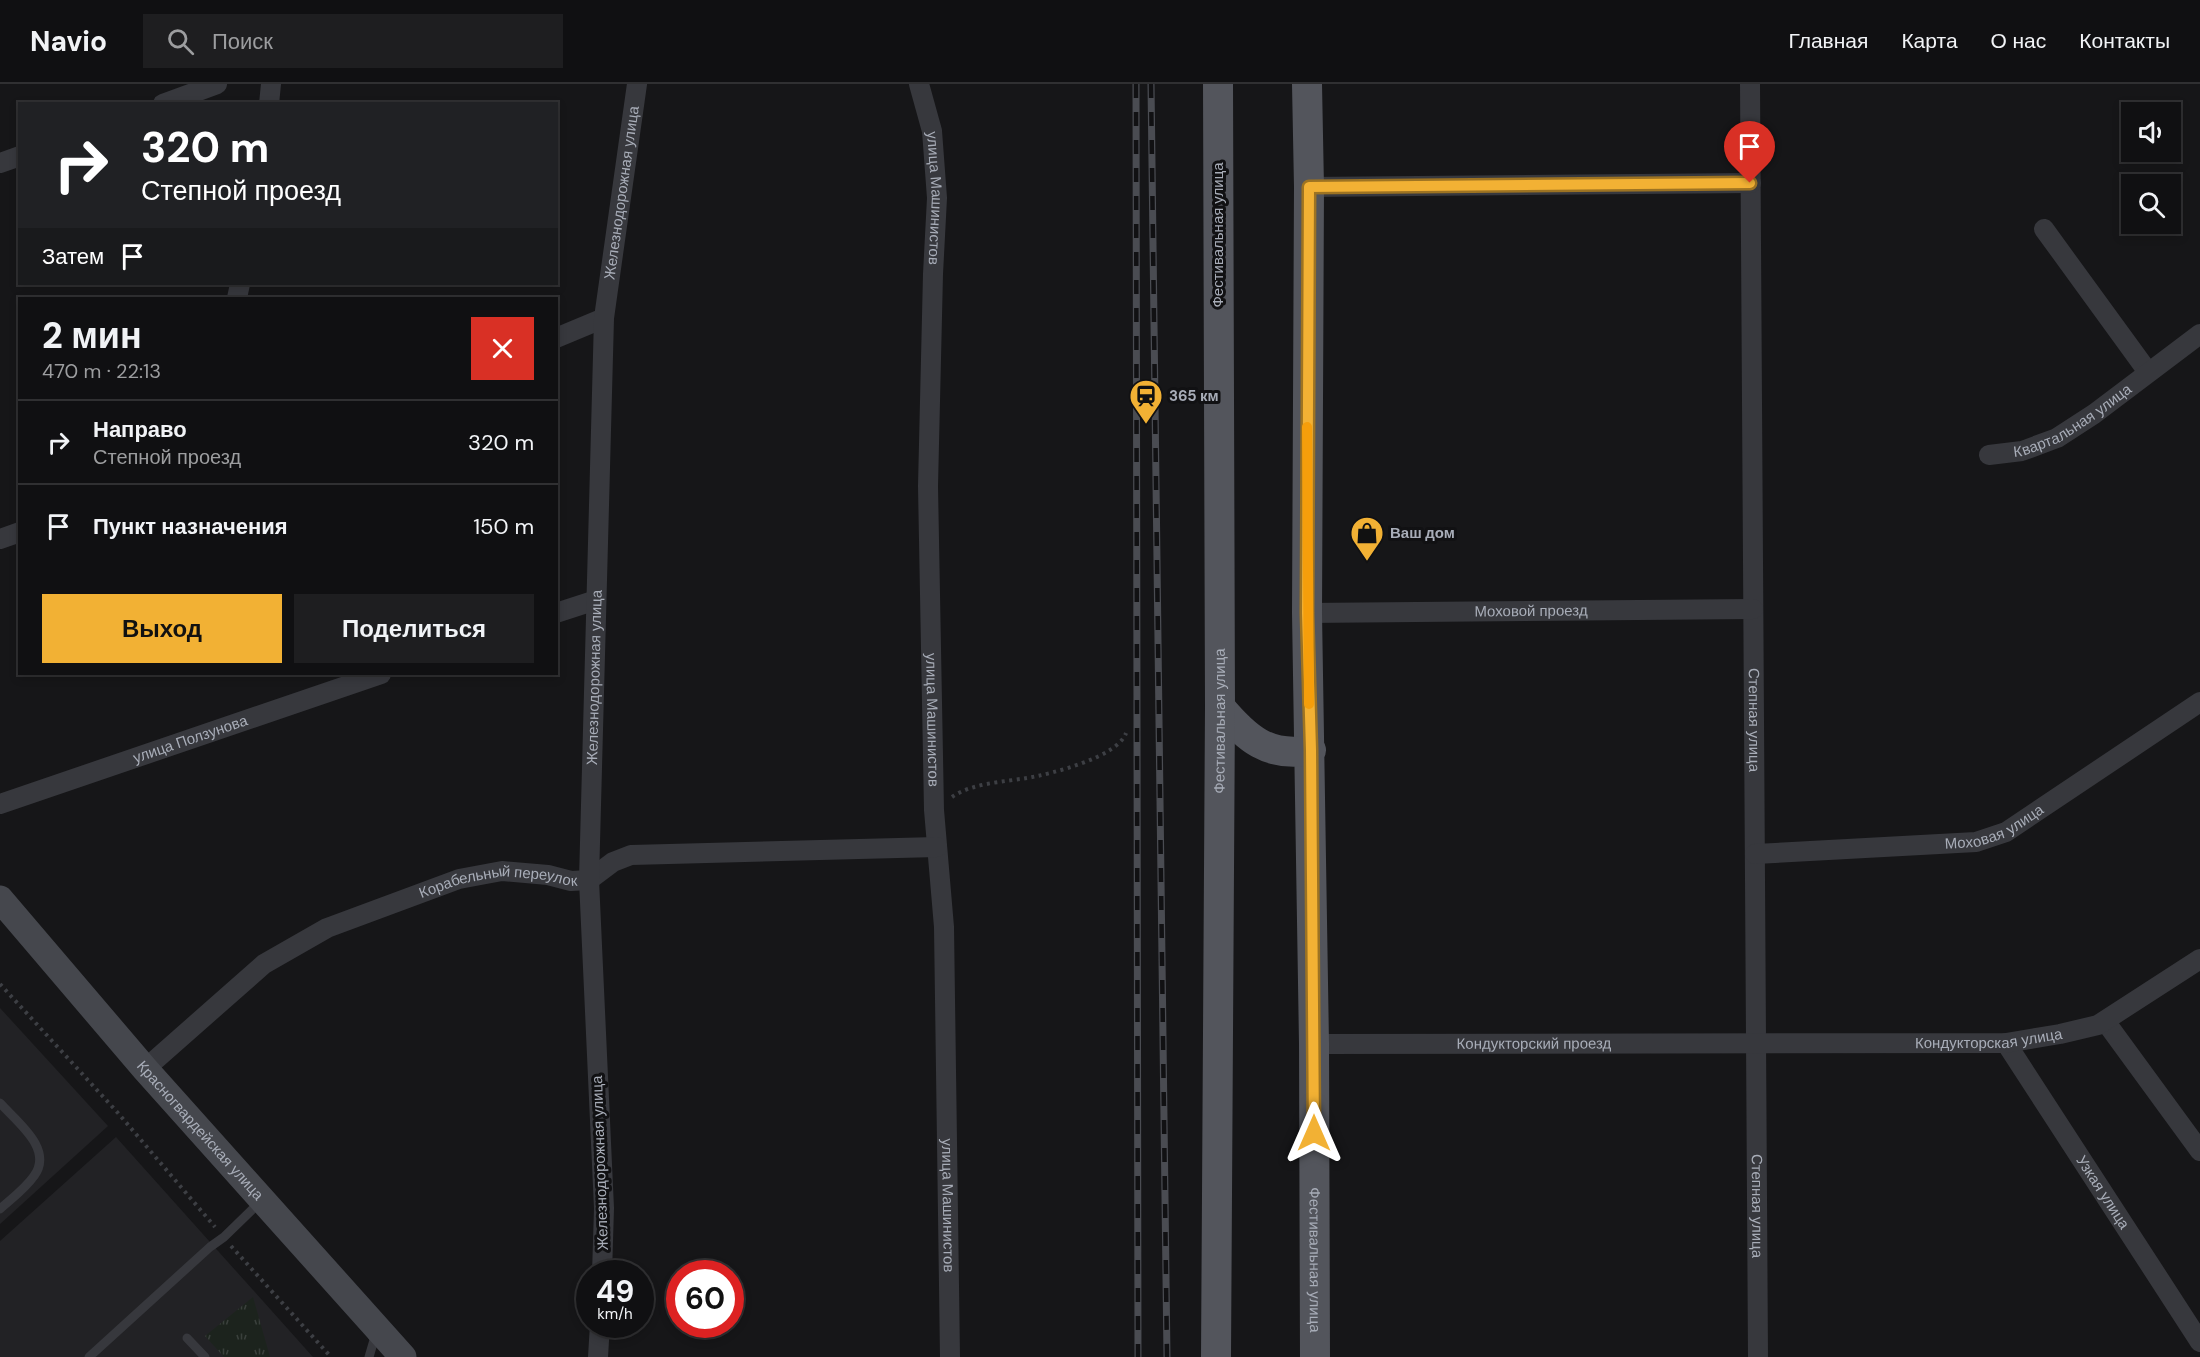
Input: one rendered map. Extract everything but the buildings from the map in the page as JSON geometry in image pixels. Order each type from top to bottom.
[{"type":"main road","name":"Фестивальная улица","points":[[1216,1357],[1220,707],[1218,84]]},
{"type":"main road","name":"Фестивальная улица","points":[[1307,84],[1309,187],[1307,613],[1311,750],[1315,1357]]},
{"type":"main road","points":[[1220,707],[1237,727],[1257,743],[1279,752],[1294,753],[1311,750]]},
{"type":"main road","name":"Красногвардейская улица","points":[[0,899],[145,1069],[403,1357]]},
{"type":"street","points":[[168,102],[217,84]]},
{"type":"street","points":[[268,102],[271,84]]},
{"type":"street","name":"Железнодорожная улица","points":[[602,1260],[604,1208],[589,879],[604,318],[637,84]]},
{"type":"street","name":"улица Машинистов","points":[[919,84],[932,131],[937,198],[928,456],[934,810],[944,927],[950,1357]]},
{"type":"street","name":"Степная улица","points":[[1750,84],[1758,1357]]},
{"type":"street","points":[[0,163],[18,157]]},
{"type":"street","points":[[1309,187],[1750,183]]},
{"type":"street","name":"Квартальная улица","points":[[2044,228],[2148,372]]},
{"type":"street","points":[[558,337],[604,318]]},
{"type":"street","name":"Квартальная улица","points":[[1989,455],[2022,451],[2057,438],[2094,414],[2200,334]]},
{"type":"street","points":[[0,539],[18,533]]},
{"type":"street","points":[[558,612],[596,600]]},
{"type":"street","name":"Моховой проезд","points":[[1307,613],[1753,609]]},
{"type":"street","name":"улица Ползунова","points":[[0,804],[378,675]]},
{"type":"street","name":"Моховая улица","points":[[1755,854],[1968,842],[1991,838],[2006,832],[2200,702]]},
{"type":"street","name":"Корабельный переулок","points":[[145,1069],[264,964],[327,928],[459,879],[502,871],[548,875],[571,881],[589,879],[613,862],[631,855],[937,847]]},
{"type":"street","name":"Кондукторская улица","points":[[1756,1042],[2006,1043],[2060,1034],[2098,1025],[2200,959]]},
{"type":"street","points":[[2105,1021],[2200,1151]]},
{"type":"street","name":"Кондукторский проезд","points":[[1314,1044],[1756,1042]]},
{"type":"street","name":"Узкая улица","points":[[2006,1043],[2200,1342]]},
{"type":"street","points":[[598,1357],[599,1338]]},
{"type":"lane","points":[[0,1103],[34,1140],[41,1158],[39,1169],[33,1178],[0,1209]]},
{"type":"lane","points":[[89,1357],[210,1247],[224,1237],[263,1199]]},
{"type":"lane","points":[[368,1318],[374,1340],[369,1357]]},
{"type":"lane","points":[[187,1338],[206,1357]]},
{"type":"path","points":[[934,810],[960,791],[1045,774],[1086,761],[1114,747],[1124,739],[1126,733]]},
{"type":"path","points":[[0,984],[118,1113],[331,1357]]},
{"type":"shaded area","points":[[0,1008],[108,1126],[0,1224]]},
{"type":"shaded area","points":[[116,1137],[313,1357],[0,1357],[0,1241]]},
{"type":"green space","points":[[253,1297],[270,1357],[224,1357],[205,1336]]},
{"type":"railway","points":[[1136,84],[1138,1357]]},
{"type":"railway","points":[[1151,84],[1167,1357]]},
{"type":"slow traffic","points":[[1307,427],[1309,704]]},
{"type":"place","name":"365 км","points":[[1146,425]]},
{"type":"place","name":"Ваш дом","points":[[1367,562]]},
{"type":"route","points":[[1314,1133],[1311,750],[1307,613],[1309,187],[1750,183]]}]
